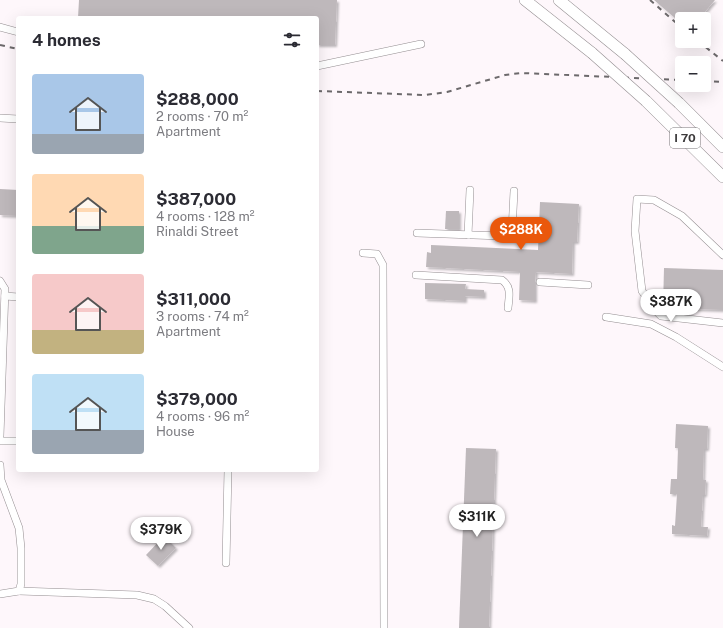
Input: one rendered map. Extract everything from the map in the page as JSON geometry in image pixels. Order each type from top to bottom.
[{"type":"highway","name":"I 70","points":[[525,0],[592,52],[646,101],[723,177]]},
{"type":"highway","name":"I 70","points":[[559,0],[625,54],[679,103],[723,147]]},
{"type":"street","points":[[0,27],[16,31]]},
{"type":"street","points":[[319,66],[421,44]]},
{"type":"street","points":[[0,118],[16,119]]},
{"type":"street","points":[[468,235],[470,190]]},
{"type":"street","points":[[417,232],[502,236],[509,234],[512,230],[514,191]]},
{"type":"street","points":[[723,255],[682,216],[654,200],[637,199],[634,231],[642,291],[661,316],[723,323]]},
{"type":"street","points":[[363,253],[377,254],[382,265],[384,628]]},
{"type":"street","points":[[416,275],[502,280],[509,288],[508,308]]},
{"type":"street","points":[[0,281],[6,289],[0,436]]},
{"type":"street","points":[[540,282],[588,285]]},
{"type":"street","points":[[5,296],[16,297]]},
{"type":"street","points":[[655,326],[661,316]]},
{"type":"street","points":[[606,317],[635,321],[655,326],[678,338],[723,367]]},
{"type":"street","points":[[0,441],[16,441]]},
{"type":"street","points":[[0,464],[1,480],[19,528],[21,584],[19,591]]},
{"type":"street","points":[[226,563],[228,472]]},
{"type":"street","points":[[0,594],[19,591],[137,595],[154,599],[165,606],[189,628]]},
{"type":"building","points":[[79,0],[337,0],[335,45],[319,45],[319,16],[78,16]]},
{"type":"building","points":[[654,0],[715,0],[705,12],[675,12],[675,18]]},
{"type":"building","points":[[0,189],[16,190],[16,216],[0,215]]},
{"type":"building","points":[[540,202],[579,204],[577,242],[573,242],[572,274],[536,272],[535,301],[519,300],[520,272],[426,267],[427,252],[431,253],[431,245],[538,250]]},
{"type":"building","points":[[446,211],[459,211],[459,229],[445,229]]},
{"type":"building","points":[[664,268],[723,270],[723,310],[663,308]]},
{"type":"building","points":[[425,283],[466,284],[465,289],[484,290],[484,297],[465,296],[465,301],[425,299]]},
{"type":"building","points":[[676,424],[708,426],[707,449],[704,449],[703,480],[706,480],[705,495],[703,495],[701,527],[708,527],[707,536],[672,534],[672,525],[675,526],[677,494],[670,494],[671,479],[677,479],[678,448],[675,448]]},
{"type":"building","points":[[466,448],[496,449],[489,628],[459,628]]},
{"type":"building","points":[[164,536],[176,548],[158,566],[146,555]]},
{"type":"railway","points":[[650,0],[675,22]]},
{"type":"railway","points":[[0,45],[16,49]]},
{"type":"railway","points":[[707,48],[723,61]]},
{"type":"railway","points":[[319,91],[425,95],[447,92],[505,75],[521,73],[675,80]]},
{"type":"railway","points":[[711,81],[723,82]]}]
